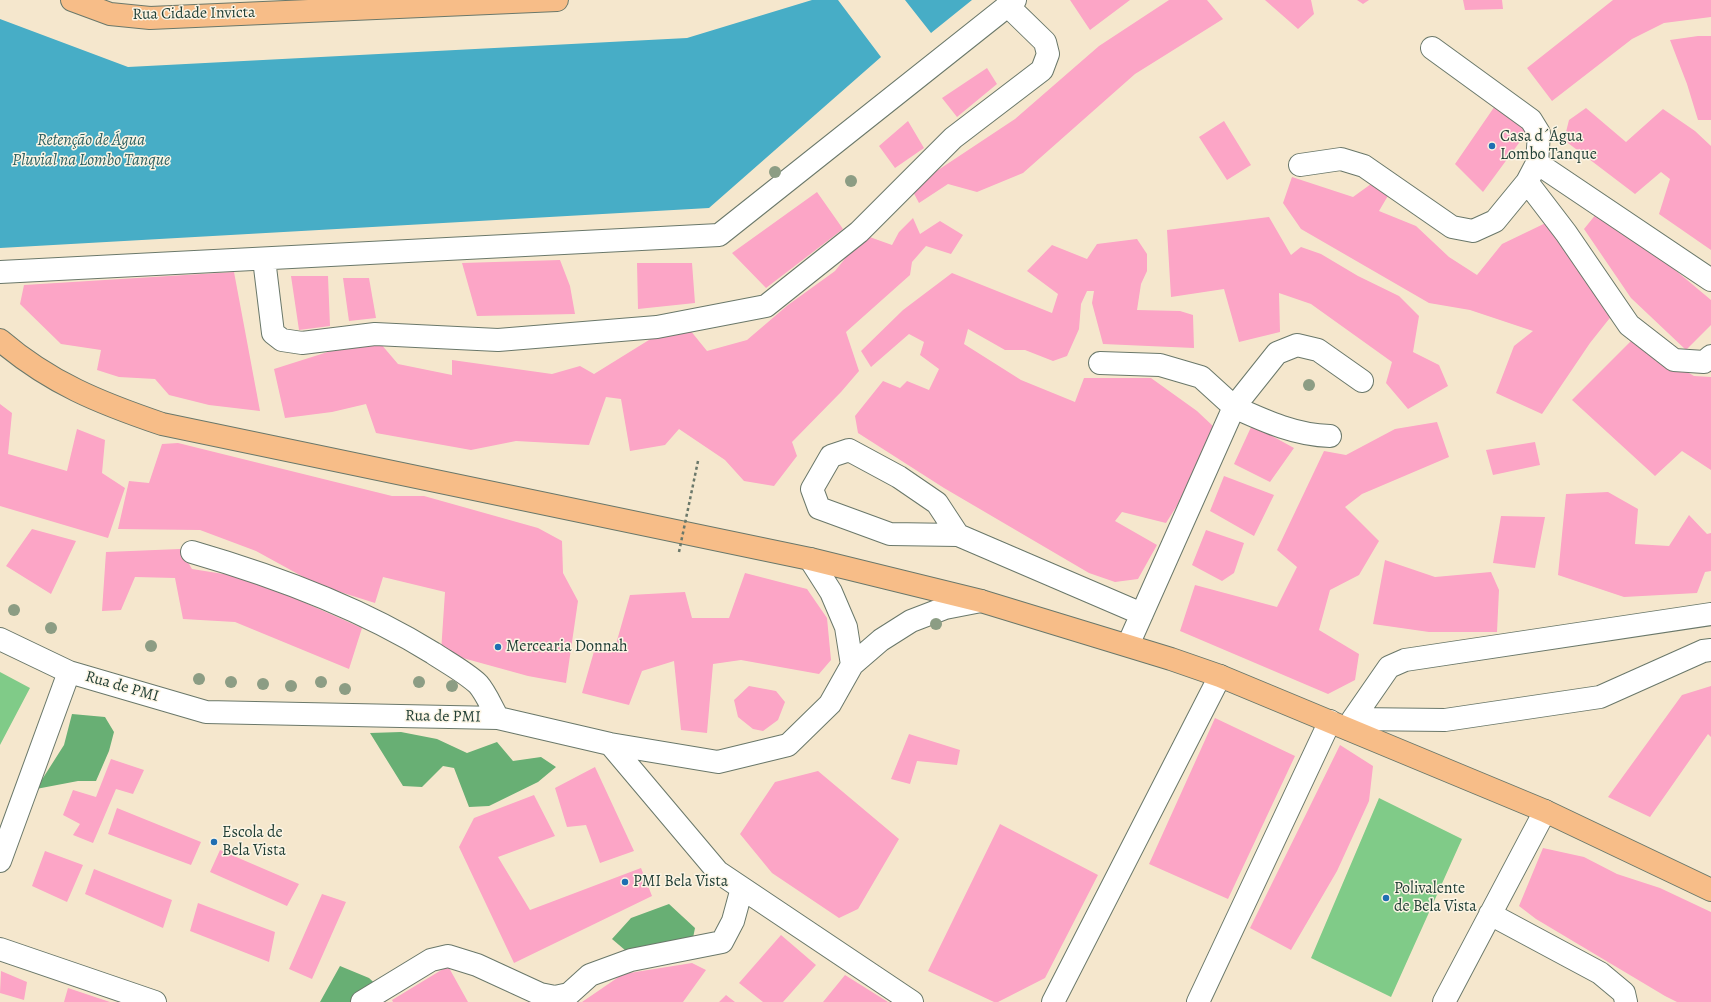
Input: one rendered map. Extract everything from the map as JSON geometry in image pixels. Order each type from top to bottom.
[{"type":"main road","name":"Rua Cidade Invicta","points":[[72,0],[111,7],[150,18],[557,0]]},
{"type":"main road","points":[[0,340],[24,361],[67,387],[111,407],[162,424],[810,559],[981,601],[1128,645],[1220,676],[1344,723],[1545,811],[1711,890]]},
{"type":"street","points":[[0,272],[719,235],[1012,3],[1045,42],[1048,54],[1042,70],[953,138],[859,232],[766,306],[657,327],[498,340],[375,334],[302,343],[282,340],[273,333],[264,259]]},
{"type":"street","points":[[1300,165],[1341,159],[1364,166],[1452,227],[1473,231],[1494,221],[1532,173],[1539,133],[1531,120],[1432,48]]},
{"type":"street","points":[[1532,173],[1711,280]]},
{"type":"street","points":[[1532,173],[1566,233],[1629,325],[1674,360],[1704,362],[1711,356]]},
{"type":"street","points":[[1128,645],[1234,407],[1277,353],[1297,345],[1318,350],[1362,381]]},
{"type":"street","points":[[1100,363],[1160,365],[1201,377],[1234,407],[1264,421],[1308,435],[1330,436]]},
{"type":"street","points":[[958,535],[937,503],[899,477],[849,450],[831,456],[812,490],[818,508],[890,534],[958,535],[1142,614]]},
{"type":"street","points":[[192,552],[258,571],[362,614],[405,635],[479,685],[498,718]]},
{"type":"street","points":[[810,559],[831,592],[843,620],[852,665]]},
{"type":"street","name":"Rua de PMI","points":[[0,639],[69,672],[206,712],[498,718],[610,744],[718,762],[788,745],[830,704],[852,665],[881,640],[912,621],[945,608],[981,601]]},
{"type":"street","points":[[1198,1002],[1344,723],[1389,667],[1405,660],[1711,614]]},
{"type":"street","points":[[1344,723],[1445,720],[1600,697],[1703,651],[1711,650]]},
{"type":"street","points":[[0,861],[69,672]]},
{"type":"street","points":[[1053,1002],[1220,676]]},
{"type":"street","points":[[610,744],[718,872],[912,1002]]},
{"type":"street","points":[[1444,1002],[1545,811]]},
{"type":"street","points":[[362,1002],[431,960],[448,956],[477,965],[540,994],[554,997],[569,994],[590,975],[631,960],[722,942],[733,921],[742,888]]},
{"type":"street","points":[[1490,914],[1600,973],[1624,993],[1626,1002]]},
{"type":"street","points":[[0,949],[155,1002]]},
{"type":"path","points":[[679,552],[698,461]]},
{"type":"green space","points":[[0,672],[30,688],[0,745]]},
{"type":"green space","points":[[72,714],[105,717],[114,732],[109,751],[96,781],[78,781],[36,789],[64,745]]},
{"type":"green space","points":[[401,732],[437,739],[467,753],[497,742],[513,761],[541,757],[556,767],[538,782],[489,806],[469,807],[454,768],[443,766],[422,787],[403,786],[370,733]]},
{"type":"green space","name":"Polivalente de Bela Vista","points":[[1379,798],[1462,839],[1391,997],[1311,958]]},
{"type":"green space","points":[[669,904],[695,928],[691,948],[646,968],[612,939],[631,918]]},
{"type":"green space","points":[[340,966],[369,978],[381,989],[382,1002],[320,1002]]},
{"type":"water","name":"Retenção de Água Pluvial na Lombo Tanque","points":[[812,0],[838,0],[881,57],[709,208],[0,248],[0,19],[128,67],[687,38]]},
{"type":"water","points":[[905,0],[972,0],[931,33]]},
{"type":"building","points":[[1070,0],[1130,0],[1090,30]]},
{"type":"building","points":[[1169,0],[1207,0],[1223,19],[1135,74],[1023,173],[977,192],[948,184],[919,203],[911,188],[1015,119],[1099,46]]},
{"type":"building","points":[[1265,0],[1311,0],[1314,14],[1298,29]]},
{"type":"building","points":[[1357,0],[1369,0],[1363,4]]},
{"type":"building","points":[[1463,0],[1502,0],[1503,9],[1465,10]]},
{"type":"building","points":[[1613,0],[1711,0],[1711,17],[1664,23],[1632,39],[1552,101],[1527,68]]},
{"type":"building","points":[[1698,36],[1711,36],[1711,120],[1698,120],[1687,84],[1670,40]]},
{"type":"building","points":[[987,68],[997,84],[957,117],[942,98]]},
{"type":"building","name":"Casa d´Água Lombo Tanque","points":[[1497,103],[1530,128],[1483,192],[1455,164]]},
{"type":"building","points":[[1586,108],[1626,142],[1663,109],[1695,131],[1711,146],[1711,250],[1659,214],[1670,179],[1661,172],[1635,194],[1564,140],[1569,120]]},
{"type":"building","points":[[908,121],[924,148],[895,168],[879,146]]},
{"type":"building","points":[[1224,121],[1251,165],[1227,180],[1199,137]]},
{"type":"building","points":[[1292,177],[1353,197],[1371,184],[1389,194],[1379,211],[1416,226],[1449,257],[1477,275],[1502,244],[1554,219],[1613,314],[1590,343],[1542,414],[1496,393],[1514,346],[1533,331],[1470,310],[1429,303],[1301,229],[1283,203]]},
{"type":"building","points":[[817,192],[843,229],[766,288],[732,253]]},
{"type":"building","points":[[1601,208],[1711,300],[1711,325],[1686,350],[1631,298],[1584,229]]},
{"type":"building","points":[[1269,217],[1291,255],[1301,247],[1321,254],[1358,276],[1399,296],[1419,316],[1413,352],[1439,365],[1448,386],[1408,409],[1386,383],[1392,362],[1311,304],[1279,293],[1280,332],[1239,342],[1224,289],[1171,297],[1167,230]]},
{"type":"building","points":[[913,218],[920,234],[940,221],[963,235],[951,254],[926,246],[912,262],[910,275],[846,332],[859,371],[841,392],[792,442],[797,456],[774,486],[744,481],[725,460],[679,429],[665,445],[630,451],[621,399],[606,397],[589,445],[516,441],[471,450],[376,433],[366,404],[332,412],[285,418],[274,369],[375,337],[398,364],[452,375],[452,360],[552,374],[580,366],[594,374],[657,335],[690,330],[707,351],[747,340],[788,305],[835,271],[864,235],[892,245],[899,232]]},
{"type":"building","points":[[1137,239],[1147,254],[1147,271],[1141,284],[1137,310],[1180,311],[1193,315],[1194,348],[1103,344],[1092,303],[1094,291],[1087,291],[1081,304],[1079,329],[1067,356],[1053,361],[1025,350],[1005,350],[968,329],[964,344],[1021,380],[1075,402],[1084,378],[1151,378],[1197,411],[1214,427],[1198,472],[1166,523],[1122,512],[1115,521],[1157,545],[1138,579],[1115,582],[1089,573],[944,488],[858,433],[855,416],[883,381],[900,388],[907,381],[929,390],[939,369],[920,355],[924,342],[909,334],[871,367],[861,351],[903,310],[952,273],[1052,313],[1058,294],[1027,271],[1052,245],[1087,259],[1097,244]]},
{"type":"building","points":[[560,260],[570,286],[575,314],[477,316],[462,263]]},
{"type":"building","points":[[637,263],[692,263],[695,303],[638,309]]},
{"type":"building","points":[[234,272],[260,411],[209,405],[169,395],[155,379],[119,377],[97,370],[101,350],[61,344],[20,304],[24,285]]},
{"type":"building","points":[[291,276],[328,276],[330,326],[299,330]]},
{"type":"building","points":[[343,278],[369,278],[376,318],[349,321]]},
{"type":"building","points":[[1632,340],[1694,376],[1711,377],[1711,470],[1682,451],[1655,476],[1572,400]]},
{"type":"building","points":[[0,404],[12,413],[8,454],[67,471],[77,429],[105,440],[102,473],[125,488],[108,538],[0,506]]},
{"type":"building","points":[[1437,422],[1449,457],[1362,494],[1345,507],[1379,541],[1359,575],[1330,590],[1319,630],[1359,654],[1355,680],[1328,694],[1180,631],[1195,585],[1277,607],[1297,567],[1277,550],[1324,451],[1346,455],[1395,429]]},
{"type":"building","points":[[1252,425],[1294,448],[1270,482],[1234,464]]},
{"type":"building","points":[[1535,442],[1540,465],[1493,475],[1486,450]]},
{"type":"building","points":[[178,443],[392,496],[424,496],[538,528],[562,541],[563,573],[578,601],[566,683],[528,676],[441,652],[445,592],[383,577],[375,603],[318,585],[256,551],[200,530],[118,529],[129,481],[149,483],[162,444]]},
{"type":"building","points":[[1224,476],[1274,495],[1254,536],[1210,511]]},
{"type":"building","points":[[1608,492],[1638,509],[1635,544],[1669,546],[1689,515],[1707,534],[1711,533],[1711,571],[1705,572],[1697,593],[1624,597],[1558,575],[1566,494]]},
{"type":"building","points":[[1501,516],[1545,517],[1535,568],[1493,563]]},
{"type":"building","points":[[32,529],[76,541],[51,594],[6,566]]},
{"type":"building","points":[[1206,530],[1244,543],[1234,573],[1222,581],[1192,565]]},
{"type":"building","points":[[180,549],[192,569],[249,578],[362,628],[349,669],[235,622],[183,619],[175,578],[135,577],[121,610],[102,611],[106,552]]},
{"type":"building","points":[[1385,560],[1435,577],[1491,572],[1499,590],[1497,632],[1429,632],[1373,624]]},
{"type":"building","points":[[745,573],[807,589],[827,618],[831,660],[819,674],[741,660],[713,664],[707,733],[681,730],[674,661],[642,671],[629,705],[582,693],[595,648],[614,651],[630,595],[685,592],[692,618],[729,618]]},
{"type":"building","points":[[749,686],[776,691],[785,702],[778,720],[763,731],[753,729],[738,717],[734,700]]},
{"type":"building","points":[[1711,686],[1711,737],[1708,734],[1650,817],[1608,797],[1682,695]]},
{"type":"building","points":[[1215,718],[1295,756],[1228,899],[1149,864]]},
{"type":"building","points":[[909,734],[960,750],[957,765],[917,761],[910,784],[891,779]]},
{"type":"building","points":[[1340,745],[1373,766],[1369,801],[1337,871],[1291,950],[1250,928]]},
{"type":"building","points":[[111,759],[144,770],[133,794],[116,789],[93,843],[73,835],[80,824],[63,815],[73,790],[96,797]]},
{"type":"building","points":[[595,767],[634,851],[600,863],[586,825],[567,827],[555,788]]},
{"type":"building","points":[[818,771],[899,839],[858,909],[839,918],[772,873],[740,834],[775,782]]},
{"type":"building","name":"PMI Bela Vista","points":[[534,795],[555,836],[498,857],[530,910],[641,868],[652,896],[514,963],[459,847],[474,818]]},
{"type":"building","points":[[117,808],[201,842],[191,865],[108,834]]},
{"type":"building","points":[[1000,824],[1098,875],[1045,978],[998,1002],[994,1002],[928,971]]},
{"type":"building","points":[[1543,848],[1584,857],[1617,874],[1660,888],[1711,912],[1711,1002],[1677,1002],[1665,996],[1536,919],[1519,906]]},
{"type":"building","points":[[220,850],[299,884],[287,906],[210,872]]},
{"type":"building","points":[[45,851],[83,865],[67,902],[32,886]]},
{"type":"building","points":[[94,869],[172,900],[163,928],[85,894]]},
{"type":"building","points":[[322,894],[346,902],[312,979],[289,969]]},
{"type":"building","points":[[198,903],[275,932],[269,962],[190,931]]},
{"type":"building","points":[[781,935],[816,965],[783,1002],[763,1002],[739,983]]},
{"type":"building","points":[[692,963],[706,970],[683,1002],[582,1002],[623,974]]},
{"type":"building","points":[[448,966],[468,1002],[393,1002],[392,1000]]},
{"type":"building","points":[[1,971],[27,982],[24,1000],[0,993]]},
{"type":"building","points":[[845,975],[888,1002],[823,1002]]},
{"type":"building","points":[[68,988],[110,1002],[64,1002]]},
{"type":"building","points":[[726,995],[735,1002],[719,1002]]},
{"type":"place","name":"Casa d´Água Lombo Tanque","points":[[1492,146]]},
{"type":"place","name":"Mercearia Donnah","points":[[498,647]]},
{"type":"place","name":"Escola de Bela Vista","points":[[214,842]]},
{"type":"place","name":"PMI Bela Vista","points":[[625,882]]},
{"type":"place","name":"Polivalente de Bela Vista","points":[[1386,898]]}]
